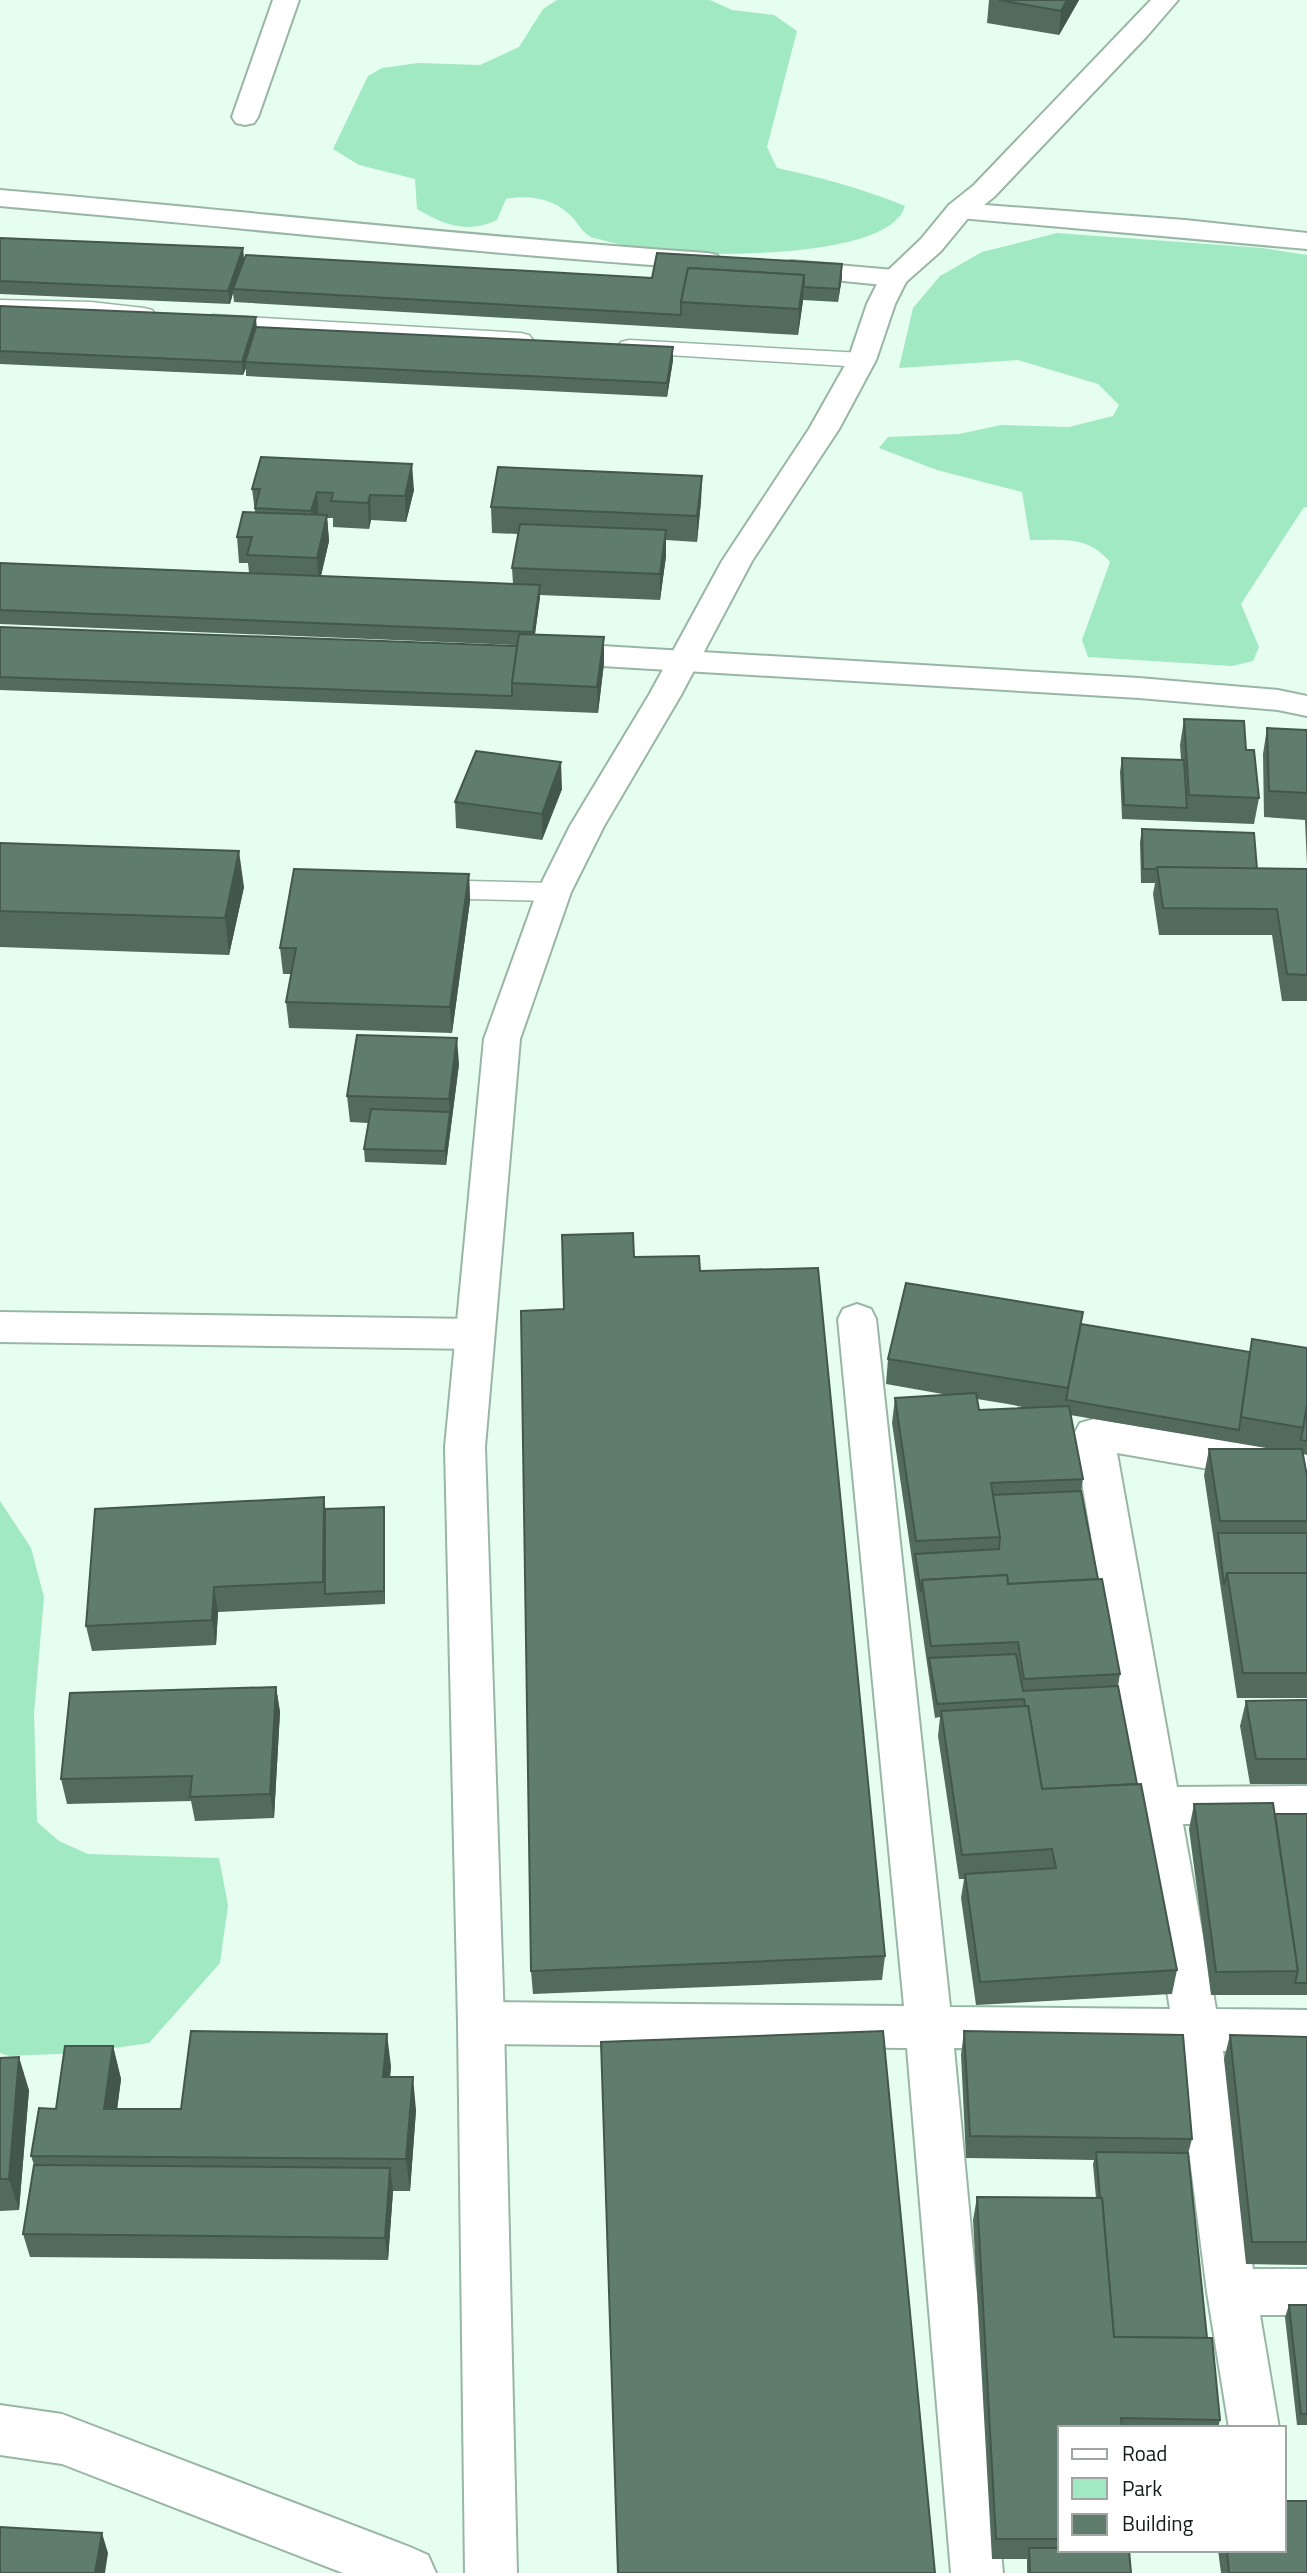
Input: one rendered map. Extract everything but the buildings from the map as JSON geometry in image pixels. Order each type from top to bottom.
[{"type":"street","points":[[245,117],[286,0]]},
{"type":"street","points":[[491,2573],[481,2023],[466,1447],[502,1039],[554,892],[587,826],[683,662],[737,561],[824,429],[862,360],[881,304],[894,278],[931,245],[959,211],[984,191],[1165,0]]},
{"type":"street","points":[[0,198],[263,221],[531,249],[894,278]]},
{"type":"street","points":[[959,211],[1185,228],[1307,241]]},
{"type":"street","points":[[519,652],[1139,688],[1278,700],[1307,706]]},
{"type":"street","points":[[857,1319],[886,1400],[929,2029],[977,2573]]},
{"type":"street","points":[[0,1327],[475,1334]]},
{"type":"street","points":[[1254,2426],[1232,2292],[1197,2031],[1157,1806],[1074,1431],[1307,1470]]},
{"type":"street","points":[[1157,1806],[1307,1805]]},
{"type":"street","points":[[481,2023],[1307,2031]]},
{"type":"street","points":[[1232,2292],[1307,2292]]},
{"type":"street","points":[[0,2430],[62,2439],[410,2573]]},
{"type":"lane","points":[[0,307],[91,309],[180,318],[545,342]]},
{"type":"lane","points":[[600,345],[862,360]]},
{"type":"lane","points":[[394,888],[554,892]]},
{"type":"green space","points":[[557,0],[710,0],[732,10],[774,15],[797,31],[767,147],[777,168],[842,184],[905,206],[893,223],[869,236],[838,244],[764,253],[667,252],[591,237],[559,206],[542,199],[506,199],[497,220],[486,224],[466,227],[446,223],[417,209],[415,179],[359,165],[333,149],[368,76],[382,68],[418,63],[480,65],[519,47],[543,9]]},
{"type":"green space","points":[[1057,233],[1262,248],[1307,255],[1307,507],[1304,507],[1241,604],[1259,647],[1253,661],[1232,666],[1088,657],[1082,640],[1110,562],[1102,553],[1074,541],[1030,540],[1022,492],[937,470],[879,448],[888,437],[959,434],[1001,425],[1069,427],[1113,416],[1119,405],[1098,384],[1018,360],[899,368],[913,308],[940,276],[982,252]]},
{"type":"green space","points":[[0,1501],[31,1548],[44,1597],[34,1713],[37,1822],[59,1841],[88,1854],[219,1858],[228,1905],[220,1963],[149,2043],[80,2053],[9,2056],[0,2053]]}]
